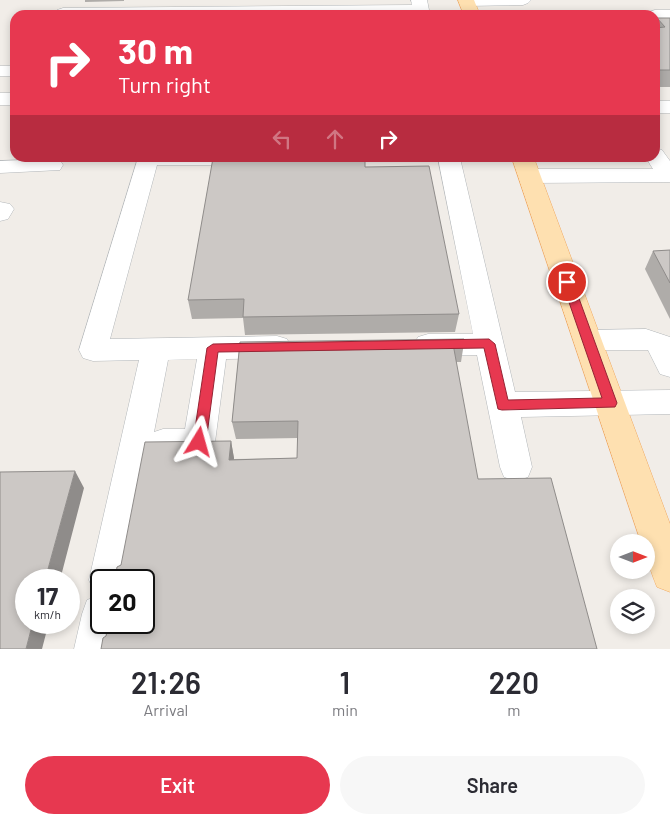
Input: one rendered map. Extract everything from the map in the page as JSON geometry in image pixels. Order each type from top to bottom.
[{"type":"main road","points":[[526,167],[670,574]]},
{"type":"street","points":[[93,10],[134,6],[422,10],[419,0]]},
{"type":"street","points":[[466,0],[523,0]]},
{"type":"street","points":[[147,162],[94,350],[302,347]]},
{"type":"street","points":[[450,162],[516,467]]},
{"type":"street","points":[[526,167],[668,176],[660,162]]},
{"type":"street","points":[[0,167],[52,165]]},
{"type":"street","points":[[0,210],[2,210],[0,214]]},
{"type":"street","points":[[588,340],[646,339],[659,343],[670,364]]},
{"type":"street","points":[[400,345],[489,344]]},
{"type":"street","points":[[136,443],[199,442],[213,348]]},
{"type":"street","points":[[110,569],[156,349]]},
{"type":"street","points":[[502,405],[670,402]]},
{"type":"street","points":[[94,649],[97,634]]},
{"type":"building","points":[[660,18],[670,18],[670,70],[660,70],[660,28],[665,27],[660,21]]},
{"type":"building","points":[[212,162],[365,162],[365,167],[429,166],[459,314],[243,317],[244,299],[188,300]]},
{"type":"building","points":[[670,250],[670,283],[653,251]]},
{"type":"building","points":[[464,339],[464,343],[453,344],[478,479],[551,478],[597,649],[101,649],[103,638],[106,634],[155,634],[155,569],[117,569],[121,565],[145,442],[231,441],[229,460],[297,458],[298,421],[232,422],[240,342]]},
{"type":"building","points":[[75,471],[48,569],[15,569],[15,634],[30,634],[26,649],[0,649],[0,472]]},
{"type":"route","points":[[199,442],[213,348],[489,344],[502,405],[610,403],[567,282]]}]
